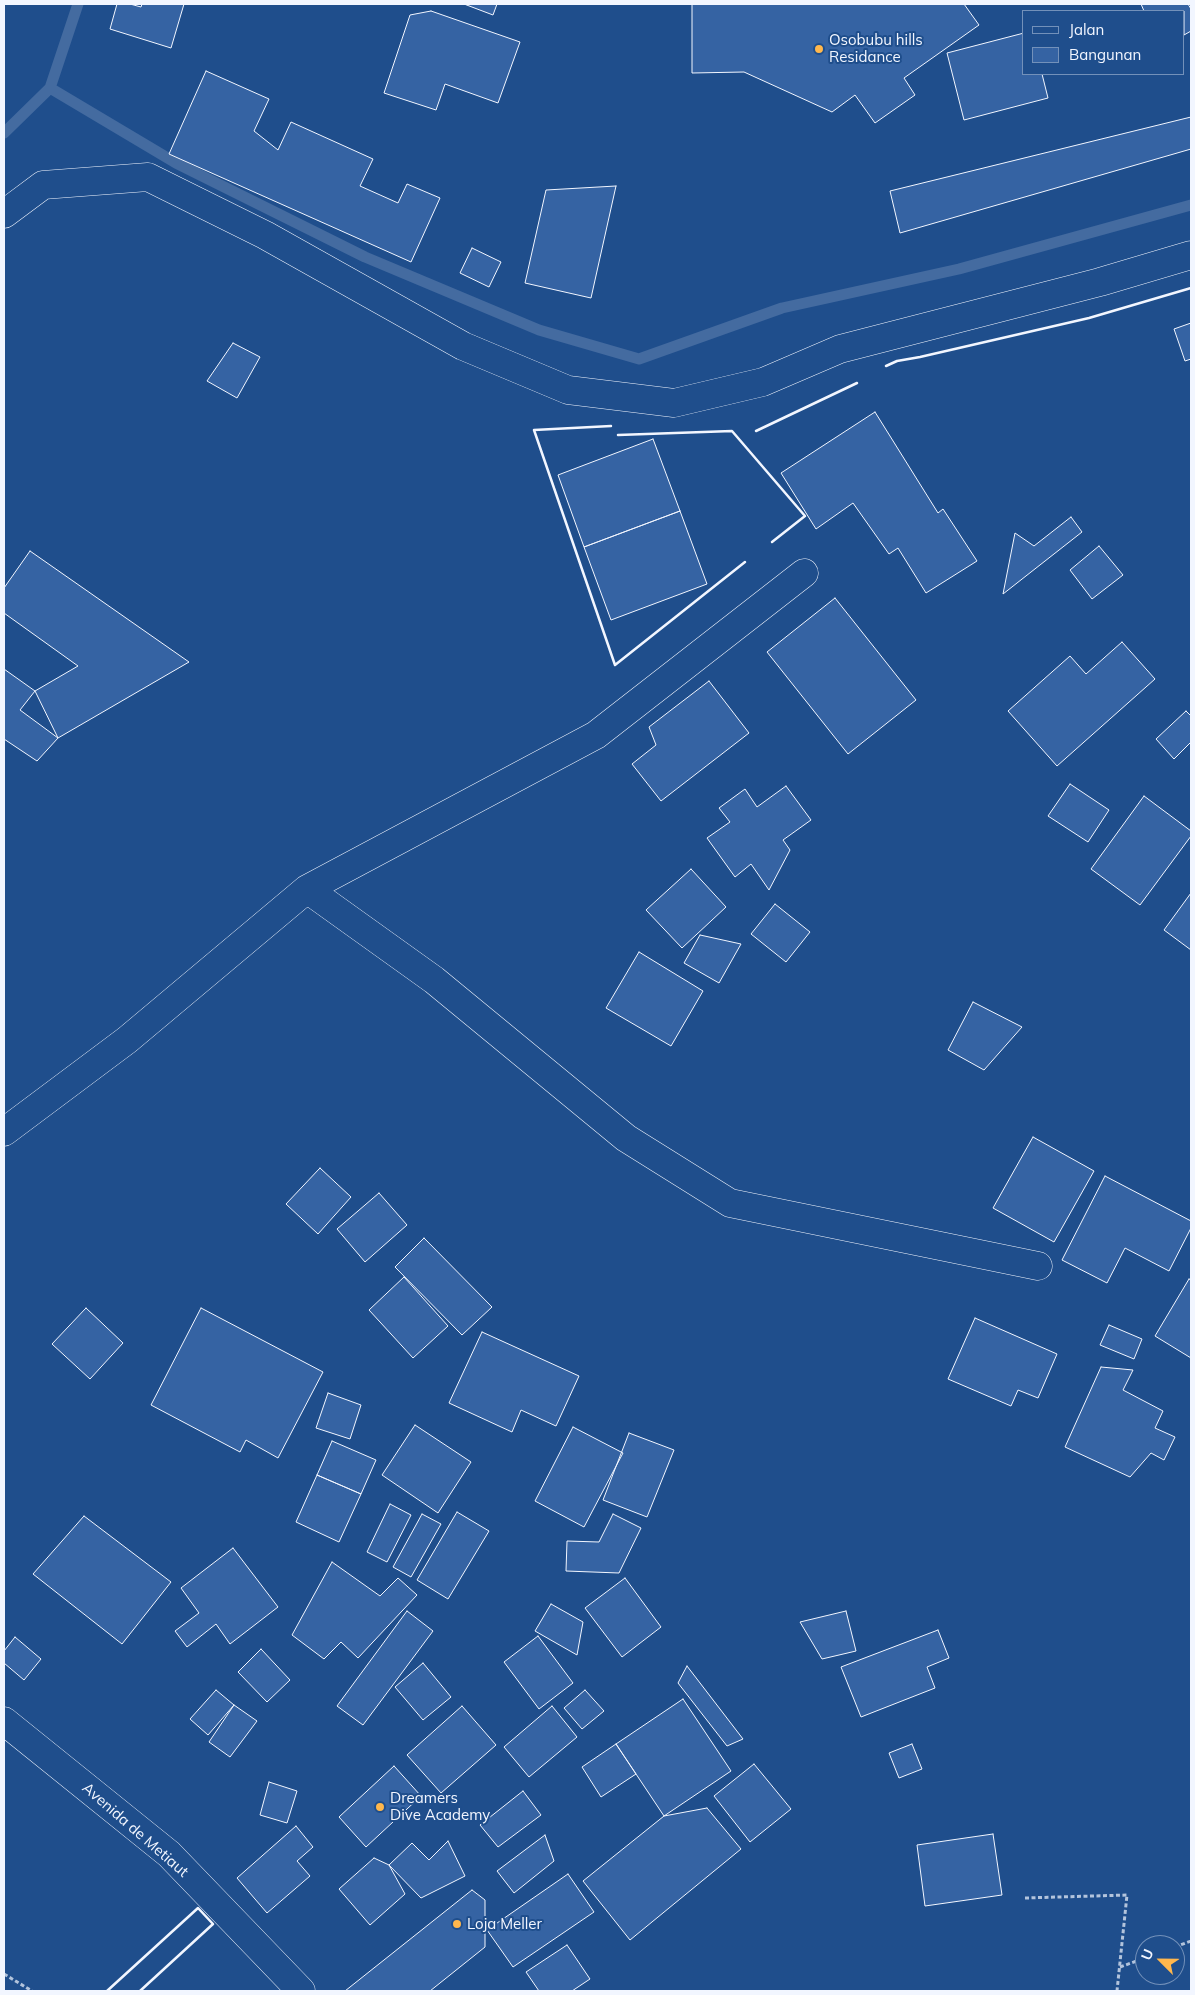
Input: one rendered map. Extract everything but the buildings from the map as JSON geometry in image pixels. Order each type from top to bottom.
[{"type":"street","points":[[4,214],[43,185],[148,177],[265,236],[463,346],[568,390],[674,403],[763,382],[840,349],[1100,282],[1191,255]]},
{"type":"street","points":[[4,1132],[127,1040],[307,888],[596,735],[804,573]]},
{"type":"street","points":[[307,888],[434,980],[626,1138],[730,1203],[1038,1266]]},
{"type":"street","name":"Avenida de Metiaut","points":[[4,1720],[169,1854],[300,1991]]},
{"type":"path","points":[[1025,1898],[1127,1895],[1117,1991]]},
{"type":"path","points":[[1120,1967],[1135,1962]]},
{"type":"path","points":[[4,1974],[32,1991]]},
{"type":"waterway","points":[[4,133],[50,88],[78,4]]},
{"type":"waterway","points":[[50,88],[176,163],[365,257],[539,330],[639,359],[782,308],[959,269],[1191,205]]},
{"type":"wall","points":[[886,366],[897,361],[1089,318],[1191,288]]},
{"type":"wall","points":[[756,431],[857,383]]},
{"type":"wall","points":[[611,426],[534,430],[615,665],[745,562]]},
{"type":"wall","points":[[618,435],[732,431],[805,516],[772,542]]},
{"type":"wall","points":[[107,1991],[198,1908],[213,1924],[140,1991]]},
{"type":"place","name":"Osobubu hills Residance","points":[[819,49]]},
{"type":"place","name":"Dreamers Dive Academy","points":[[380,1807]]},
{"type":"place","name":"Loja Meller","points":[[457,1924]]}]
